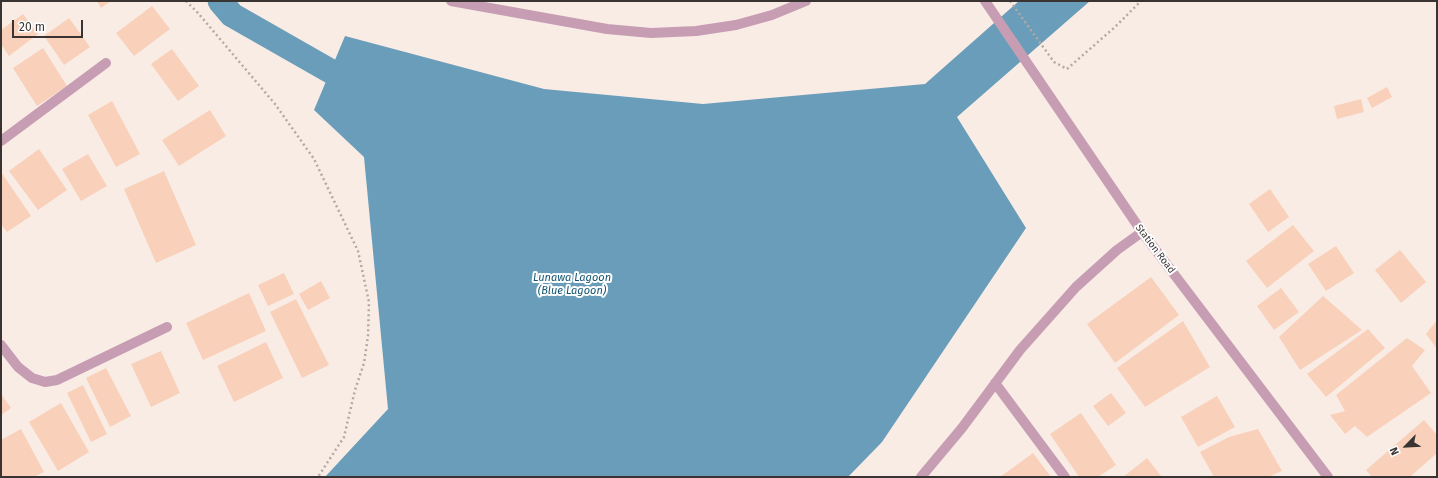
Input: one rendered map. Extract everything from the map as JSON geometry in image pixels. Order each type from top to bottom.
[{"type":"street","points":[[451,1],[607,29],[651,33],[696,31],[736,25],[772,15],[806,1]]},
{"type":"street","name":"Station Road","points":[[985,1],[1142,232],[1328,477]]},
{"type":"street","points":[[1,141],[106,63]]},
{"type":"street","points":[[921,477],[962,428],[1020,350],[1076,287],[1117,250],[1142,232]]},
{"type":"street","points":[[1,345],[18,367],[32,378],[46,382],[58,380],[167,327]]},
{"type":"street","points":[[995,383],[1065,477]]},
{"type":"path","points":[[186,1],[198,13],[275,104],[314,159],[358,251],[369,302],[368,336],[364,363],[355,390],[344,437],[318,477]]},
{"type":"path","points":[[1010,1],[1054,62],[1067,69],[1115,27],[1141,1]]},
{"type":"water","name":"Lunawa Lagoon (Blue Lagoon)","points":[[1019,1],[1090,1],[957,117],[1026,228],[882,442],[848,477],[325,477],[388,409],[364,157],[314,110],[345,36],[544,89],[703,104],[925,84]]},
{"type":"building","points":[[97,1],[111,1],[101,8]]},
{"type":"building","points":[[152,6],[170,29],[134,56],[116,33]]},
{"type":"building","points":[[23,14],[38,34],[9,56],[1,44],[1,30]]},
{"type":"building","points":[[69,18],[90,47],[64,65],[44,36]]},
{"type":"building","points":[[43,48],[67,86],[37,106],[13,68]]},
{"type":"building","points":[[172,49],[199,86],[178,101],[151,64]]},
{"type":"building","points":[[1387,87],[1392,97],[1372,108],[1367,98]]},
{"type":"building","points":[[1361,99],[1364,112],[1337,119],[1334,106]]},
{"type":"building","points":[[112,101],[140,154],[116,167],[88,115]]},
{"type":"building","points":[[210,110],[226,136],[179,166],[162,140]]},
{"type":"building","points":[[39,149],[67,190],[38,210],[9,171]]},
{"type":"building","points":[[88,154],[107,186],[81,201],[62,169]]},
{"type":"building","points":[[164,171],[196,245],[156,263],[124,189]]},
{"type":"building","points":[[1,172],[31,216],[7,232],[1,224]]},
{"type":"building","points":[[1270,189],[1289,217],[1268,232],[1249,204]]},
{"type":"building","points":[[1293,225],[1314,251],[1267,288],[1246,261]]},
{"type":"building","points":[[1336,246],[1354,273],[1326,291],[1308,264]]},
{"type":"building","points":[[1400,250],[1426,282],[1401,303],[1375,270]]},
{"type":"building","points":[[284,273],[294,294],[268,306],[258,285]]},
{"type":"building","points":[[1151,277],[1179,315],[1115,363],[1087,324]]},
{"type":"building","points":[[321,281],[330,298],[308,310],[299,294]]},
{"type":"building","points":[[1281,288],[1299,312],[1274,330],[1257,306]]},
{"type":"building","points":[[249,293],[266,331],[203,360],[186,323]]},
{"type":"building","points":[[1323,296],[1362,330],[1300,370],[1279,337]]},
{"type":"building","points":[[296,299],[329,365],[302,378],[270,312]]},
{"type":"building","points":[[1437,320],[1437,349],[1426,334]]},
{"type":"building","points":[[1183,321],[1210,367],[1145,407],[1117,368]]},
{"type":"building","points":[[1368,329],[1385,348],[1326,397],[1307,374]]},
{"type":"building","points":[[1407,338],[1425,350],[1412,366],[1431,393],[1367,437],[1355,426],[1345,434],[1330,415],[1345,411],[1336,395]]},
{"type":"building","points":[[266,342],[283,378],[234,402],[217,366]]},
{"type":"building","points":[[161,351],[180,393],[151,407],[131,364]]},
{"type":"building","points":[[106,368],[131,416],[110,427],[86,378]]},
{"type":"building","points":[[83,385],[107,434],[91,442],[67,393]]},
{"type":"building","points":[[1111,393],[1126,413],[1108,426],[1093,406]]},
{"type":"building","points":[[1,394],[11,408],[1,415]]},
{"type":"building","points":[[1217,396],[1235,427],[1198,447],[1181,417]]},
{"type":"building","points":[[61,403],[89,452],[58,471],[29,422]]},
{"type":"building","points":[[1081,413],[1116,465],[1098,477],[1079,477],[1050,434]]},
{"type":"building","points":[[1424,420],[1437,435],[1437,453],[1410,477],[1372,477],[1366,470]]},
{"type":"building","points":[[21,429],[44,472],[34,477],[3,477],[1,473],[1,440]]},
{"type":"building","points":[[1258,429],[1282,471],[1268,477],[1214,477],[1200,452],[1229,437]]},
{"type":"building","points":[[1033,453],[1051,477],[1000,477]]},
{"type":"building","points":[[1147,458],[1162,477],[1123,477]]},
{"type":"waterway","points":[[220,1],[232,15],[360,88]]}]
